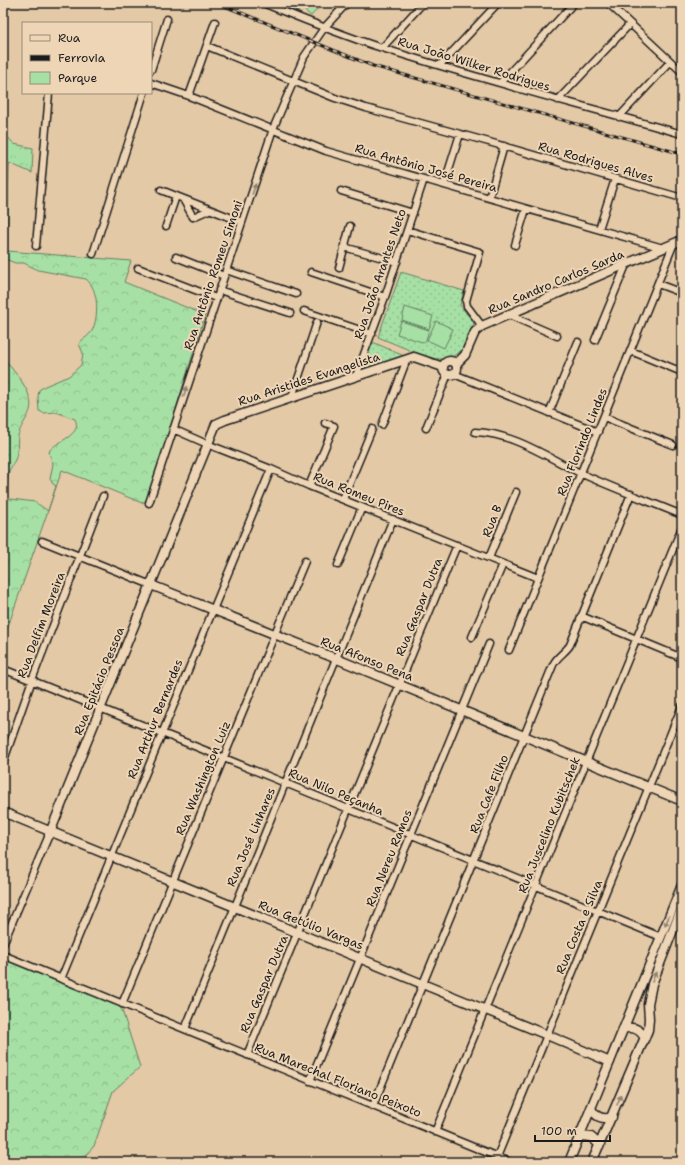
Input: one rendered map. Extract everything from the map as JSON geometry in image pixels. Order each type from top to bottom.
[{"type":"street","name":"Rua Antônio Romeu Simoni","points":[[149,503],[273,129],[304,57],[324,28],[347,3]]},
{"type":"street","points":[[382,48],[423,3]]},
{"type":"street","points":[[440,65],[498,3]]},
{"type":"street","points":[[500,83],[574,3]]},
{"type":"street","points":[[608,3],[682,72]]},
{"type":"street","name":"Rua João Wilker Rodrigues","points":[[267,4],[324,28],[382,48],[558,100],[681,132]]},
{"type":"street","points":[[152,67],[167,19]]},
{"type":"street","points":[[189,96],[215,22]]},
{"type":"street","points":[[558,100],[630,24]]},
{"type":"street","name":"Rua Rodrigues Alves","points":[[207,46],[294,80],[335,98],[366,108],[504,146],[682,198]]},
{"type":"street","points":[[619,117],[670,62]]},
{"type":"street","name":"Rua Antônio José Pereira","points":[[152,83],[189,96],[326,151],[663,248]]},
{"type":"street","points":[[36,246],[49,94]]},
{"type":"street","points":[[92,254],[144,94]]},
{"type":"street","points":[[444,185],[460,134]]},
{"type":"street","points":[[489,198],[504,146]]},
{"type":"street","name":"Rua João Arantes Neto","points":[[356,376],[385,297],[424,179]]},
{"type":"street","points":[[599,230],[615,179]]},
{"type":"street","points":[[161,190],[242,222]]},
{"type":"street","points":[[341,192],[413,213]]},
{"type":"street","points":[[180,198],[193,217],[209,210]]},
{"type":"street","points":[[166,226],[180,198]]},
{"type":"street","points":[[515,245],[526,209]]},
{"type":"street","points":[[339,268],[350,226]]},
{"type":"street","points":[[408,230],[480,252],[466,301],[467,306],[482,326]]},
{"type":"street","name":"Rua Sandro Carlos Sarda","points":[[456,364],[465,355],[475,332],[482,326],[678,242]]},
{"type":"street","name":"Rua Florindo Lindes","points":[[509,650],[658,284],[678,242]]},
{"type":"street","points":[[344,247],[397,262]]},
{"type":"street","points":[[176,257],[296,294]]},
{"type":"street","points":[[595,340],[626,264]]},
{"type":"street","points":[[138,268],[216,298]]},
{"type":"street","points":[[311,272],[385,297]]},
{"type":"street","points":[[658,284],[682,293]]},
{"type":"street","points":[[219,290],[290,313]]},
{"type":"street","points":[[304,311],[372,334]]},
{"type":"street","points":[[509,315],[557,336]]},
{"type":"street","points":[[292,397],[317,322]]},
{"type":"street","points":[[550,413],[578,342]]},
{"type":"street","points":[[631,351],[682,372]]},
{"type":"street","points":[[382,425],[411,358],[598,432]]},
{"type":"street","name":"Rua Aristides Evangelista","points":[[214,427],[218,423],[225,420],[411,358]]},
{"type":"street","points":[[426,428],[448,372],[457,368],[456,364],[452,361],[444,363],[448,372]]},
{"type":"street","points":[[604,417],[673,446]]},
{"type":"street","points":[[309,486],[334,426],[325,423]]},
{"type":"street","name":"Rua Epitácio Pessoa","points":[[3,944],[101,708],[214,427]]},
{"type":"street","name":"Rua Romeu Pires","points":[[173,429],[309,486],[538,578]]},
{"type":"street","points":[[343,499],[372,429]]},
{"type":"street","points":[[476,432],[496,434],[509,439],[581,473],[682,515]]},
{"type":"street","name":"Rua Arthur Bernardes","points":[[61,979],[271,469]]},
{"type":"street","name":"Rua B","points":[[489,558],[516,492]]},
{"type":"street","name":"Rua Cafe Filho","points":[[373,1106],[555,661],[570,645],[631,494]]},
{"type":"street","name":"Rua Delfim Moreira","points":[[3,763],[32,680],[102,496]]},
{"type":"street","points":[[338,565],[362,507]]},
{"type":"street","name":"Rua José Linhares","points":[[185,1029],[393,519]]},
{"type":"street","name":"Rua Juscelino Kubitschek","points":[[435,1132],[682,527]]},
{"type":"street","name":"Rua Afonso Pena","points":[[42,541],[337,659],[682,801]]},
{"type":"street","name":"Rua Gaspar Dutra","points":[[247,1055],[457,545]]},
{"type":"street","name":"Rua Washington Luiz","points":[[122,1004],[305,561]]},
{"type":"street","points":[[472,637],[503,564]]},
{"type":"street","points":[[581,616],[682,658]]},
{"type":"street","name":"Rua Nereu Ramos","points":[[310,1081],[489,644]]},
{"type":"street","name":"Rua Nilo Peçanha","points":[[3,669],[162,732],[661,937]]},
{"type":"street","name":"Rua Costa e Silva","points":[[497,1157],[682,706]]},
{"type":"street","name":"Rua Getúlio Vargas","points":[[3,812],[49,833],[111,856],[610,1062]]},
{"type":"street","points":[[569,1162],[682,885]]},
{"type":"street","points":[[592,1162],[645,1038],[649,1026],[648,1004],[652,984],[682,907]]},
{"type":"street","name":"Rua Marechal Floriano Peixoto","points":[[3,955],[510,1162]]},
{"type":"street","points":[[623,1029],[629,1027],[634,1028],[642,1033],[645,1038]]},
{"type":"street","points":[[591,1108],[600,1118],[612,1117]]},
{"type":"street","points":[[580,1136],[591,1137],[600,1144]]},
{"type":"green space","points":[[277,3],[318,3],[321,5],[311,16],[301,7],[298,12]]},
{"type":"green space","points":[[3,132],[14,144],[33,148],[32,173],[9,163],[7,251],[131,261],[124,282],[205,315],[148,499],[142,503],[62,470],[50,505],[56,486],[50,479],[53,464],[49,453],[50,450],[68,437],[77,425],[75,419],[56,412],[44,413],[39,411],[39,390],[69,376],[81,365],[83,353],[79,344],[92,331],[97,311],[93,289],[86,279],[38,270],[24,263],[15,263],[3,258]]},
{"type":"green space","points":[[401,272],[464,291],[460,305],[474,323],[462,350],[452,357],[444,359],[431,359],[378,337]]},
{"type":"green space","points":[[405,307],[433,316],[429,329],[402,320]]},
{"type":"green space","points":[[401,321],[429,330],[425,343],[397,334]]},
{"type":"green space","points":[[436,321],[453,329],[444,348],[427,340]]},
{"type":"green space","points":[[373,343],[404,356],[363,370],[370,345]]},
{"type":"green space","points":[[3,357],[28,393],[31,404],[29,414],[20,431],[16,457],[9,471],[8,482],[3,491]]},
{"type":"green space","points":[[3,498],[35,502],[48,511],[3,641]]},
{"type":"green space","points":[[3,955],[120,1004],[140,1067],[113,1091],[94,1146],[80,1162],[3,1162]]},
{"type":"railway","points":[[217,3],[373,66],[682,154]]}]
